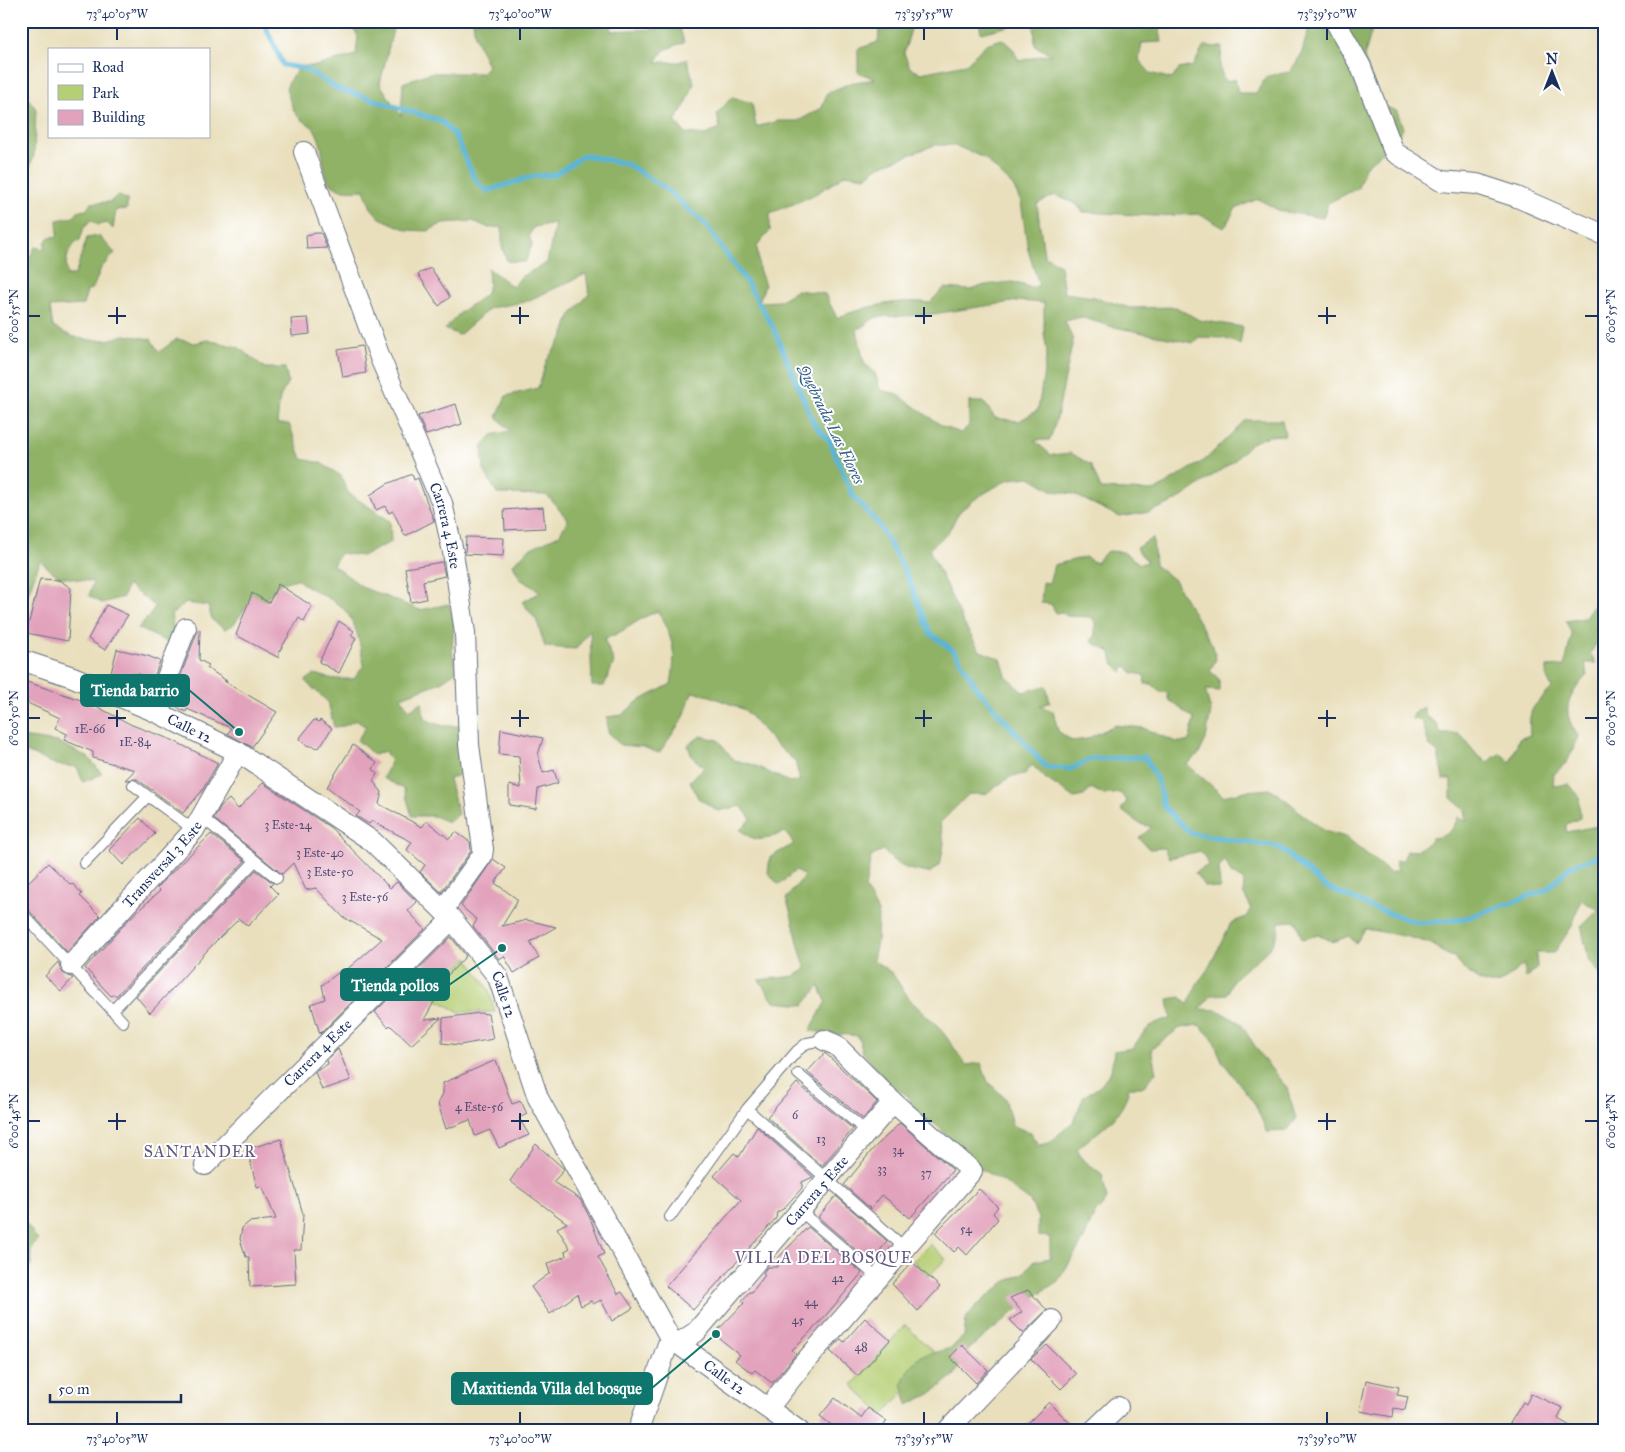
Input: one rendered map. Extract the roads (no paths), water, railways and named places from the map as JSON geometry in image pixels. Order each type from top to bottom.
[{"type":"street","points":[[1335,21],[1361,66],[1394,152],[1441,181],[1476,184],[1517,197],[1604,235]]},
{"type":"street","name":"Carrera 4 Este","points":[[205,1166],[447,914],[482,856],[483,849],[469,745],[466,633],[453,552],[442,503],[381,360],[304,152]]},
{"type":"street","points":[[154,711],[186,628]]},
{"type":"street","name":"Calle 12","points":[[21,660],[73,677],[154,711],[238,752],[372,841],[447,914],[498,977],[538,1098],[675,1340],[800,1431]]},
{"type":"street","name":"Transversal 3 Este","points":[[71,965],[197,823],[238,752]]},
{"type":"street","points":[[769,1407],[802,1365],[972,1171],[893,1102],[836,1045],[824,1040]]},
{"type":"street","name":"Carrera 5 Este","points":[[675,1340],[696,1332],[893,1102]]},
{"type":"street","points":[[947,1431],[1052,1320]]},
{"type":"street","points":[[638,1431],[675,1340]]},
{"type":"street","points":[[1094,1431],[1118,1407]]},
{"type":"lane","points":[[133,786],[197,823],[255,861],[277,878]]},
{"type":"lane","points":[[84,864],[148,796]]},
{"type":"lane","points":[[112,1012],[255,861]]},
{"type":"lane","points":[[21,912],[123,1022]]},
{"type":"lane","points":[[670,1217],[747,1109],[797,1051],[807,1043],[824,1040]]},
{"type":"lane","points":[[798,1074],[867,1132]]},
{"type":"lane","points":[[747,1109],[905,1248]]},
{"type":"lane","points":[[800,1211],[878,1278]]},
{"type":"waterway","name":"Quebrada Las Flores","points":[[263,21],[283,65],[306,69],[336,88],[441,121],[455,136],[476,181],[487,191],[534,176],[554,175],[584,155],[627,164],[665,188],[705,224],[747,283],[774,329],[814,424],[829,440],[853,496],[879,525],[907,575],[930,633],[955,652],[979,691],[1046,767],[1071,769],[1090,759],[1145,757],[1157,780],[1164,807],[1190,833],[1279,847],[1324,886],[1373,908],[1420,923],[1463,919],[1510,903],[1548,889],[1570,866],[1599,856],[1604,857]]},
{"type":"place","name":"Tienda barrio","points":[[239,732]]},
{"type":"place","name":"Tienda pollos","points":[[502,948]]},
{"type":"place","name":"Maxitienda Villa del bosque","points":[[716,1334]]},
{"type":"district","name":"SANTANDER","points":[[200,1151]]},
{"type":"district","name":"VILLA DEL BOSQUE","points":[[824,1257]]}]
